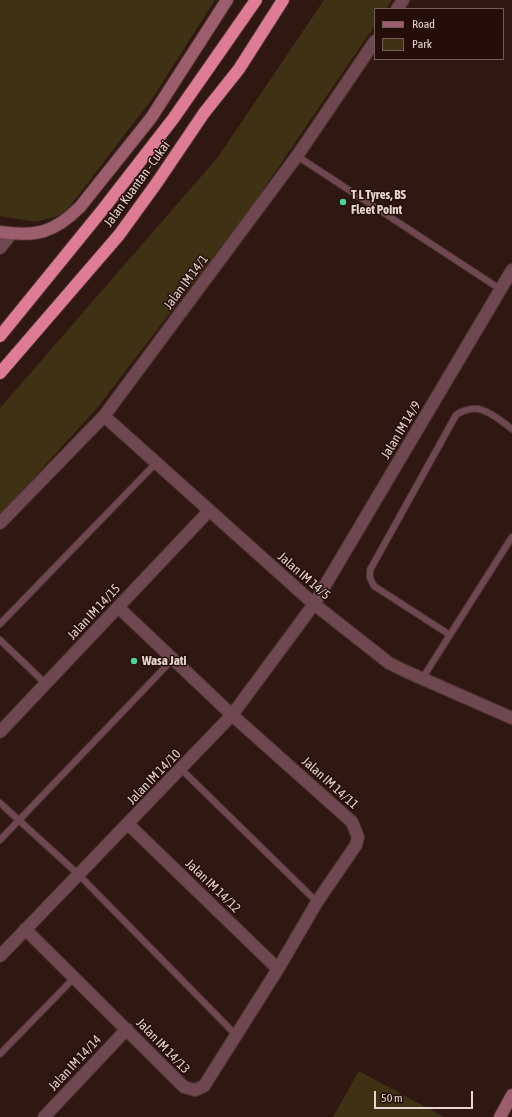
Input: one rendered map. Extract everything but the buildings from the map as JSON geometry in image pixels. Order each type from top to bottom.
[{"type":"highway","name":"Jalan Kuantan - Cukai","points":[[0,336],[99,214],[173,119],[256,0]]},
{"type":"highway","name":"Jalan Kuantan - Cukai","points":[[0,373],[119,235],[156,184],[204,113],[239,69],[283,0]]},
{"type":"street","points":[[0,248],[4,234],[20,235],[39,233],[52,229],[67,219],[80,207],[151,118],[228,0]]},
{"type":"street","name":"Jalan IM 14/1","points":[[0,523],[104,416],[297,156],[374,42]]},
{"type":"street","name":"Jalan IM 14/9","points":[[314,604],[512,270]]},
{"type":"street","name":"Jalan IM 14/5","points":[[104,416],[208,512],[314,604],[389,663],[512,718]]},
{"type":"street","name":"Jalan IM 14/15","points":[[0,732],[208,512]]},
{"type":"street","name":"Jalan IM 14/10","points":[[0,956],[232,715],[314,604]]},
{"type":"street","name":"Jalan IM 14/11","points":[[118,607],[232,715],[352,822],[356,830],[358,837],[356,845],[317,902],[278,969]]},
{"type":"street","name":"Jalan IM 14/12","points":[[128,824],[278,969]]},
{"type":"street","name":"Jalan IM 14/13","points":[[25,929],[184,1087],[195,1090],[204,1086],[235,1034],[278,969]]},
{"type":"street","name":"Jalan IM 14/14","points":[[44,1117],[127,1029]]},
{"type":"street","points":[[500,1117],[512,1094]]},
{"type":"lane","points":[[297,156],[500,289]]},
{"type":"lane","points":[[450,635],[374,586],[370,578],[370,570],[456,415],[464,410],[475,408],[486,410],[512,429]]},
{"type":"lane","points":[[0,624],[156,463]]},
{"type":"lane","points":[[422,679],[512,537]]},
{"type":"lane","points":[[0,640],[46,684]]},
{"type":"lane","points":[[0,840],[173,659]]},
{"type":"lane","points":[[181,769],[317,902]]},
{"type":"lane","points":[[0,803],[78,874],[235,1034]]},
{"type":"lane","points":[[0,1054],[74,978]]},
{"type":"green space","points":[[0,0],[215,0],[152,99],[67,210],[58,216],[35,222],[0,216]]},
{"type":"green space","points":[[324,0],[392,0],[387,8],[374,8],[374,26],[250,209],[97,408],[0,515],[0,408],[218,157]]},
{"type":"green space","points":[[359,1071],[444,1117],[333,1117]]},
{"type":"place","name":"T L Tyres, BS Fleet Point","points":[[343,202]]},
{"type":"place","name":"Wasa Jati","points":[[134,661]]}]
